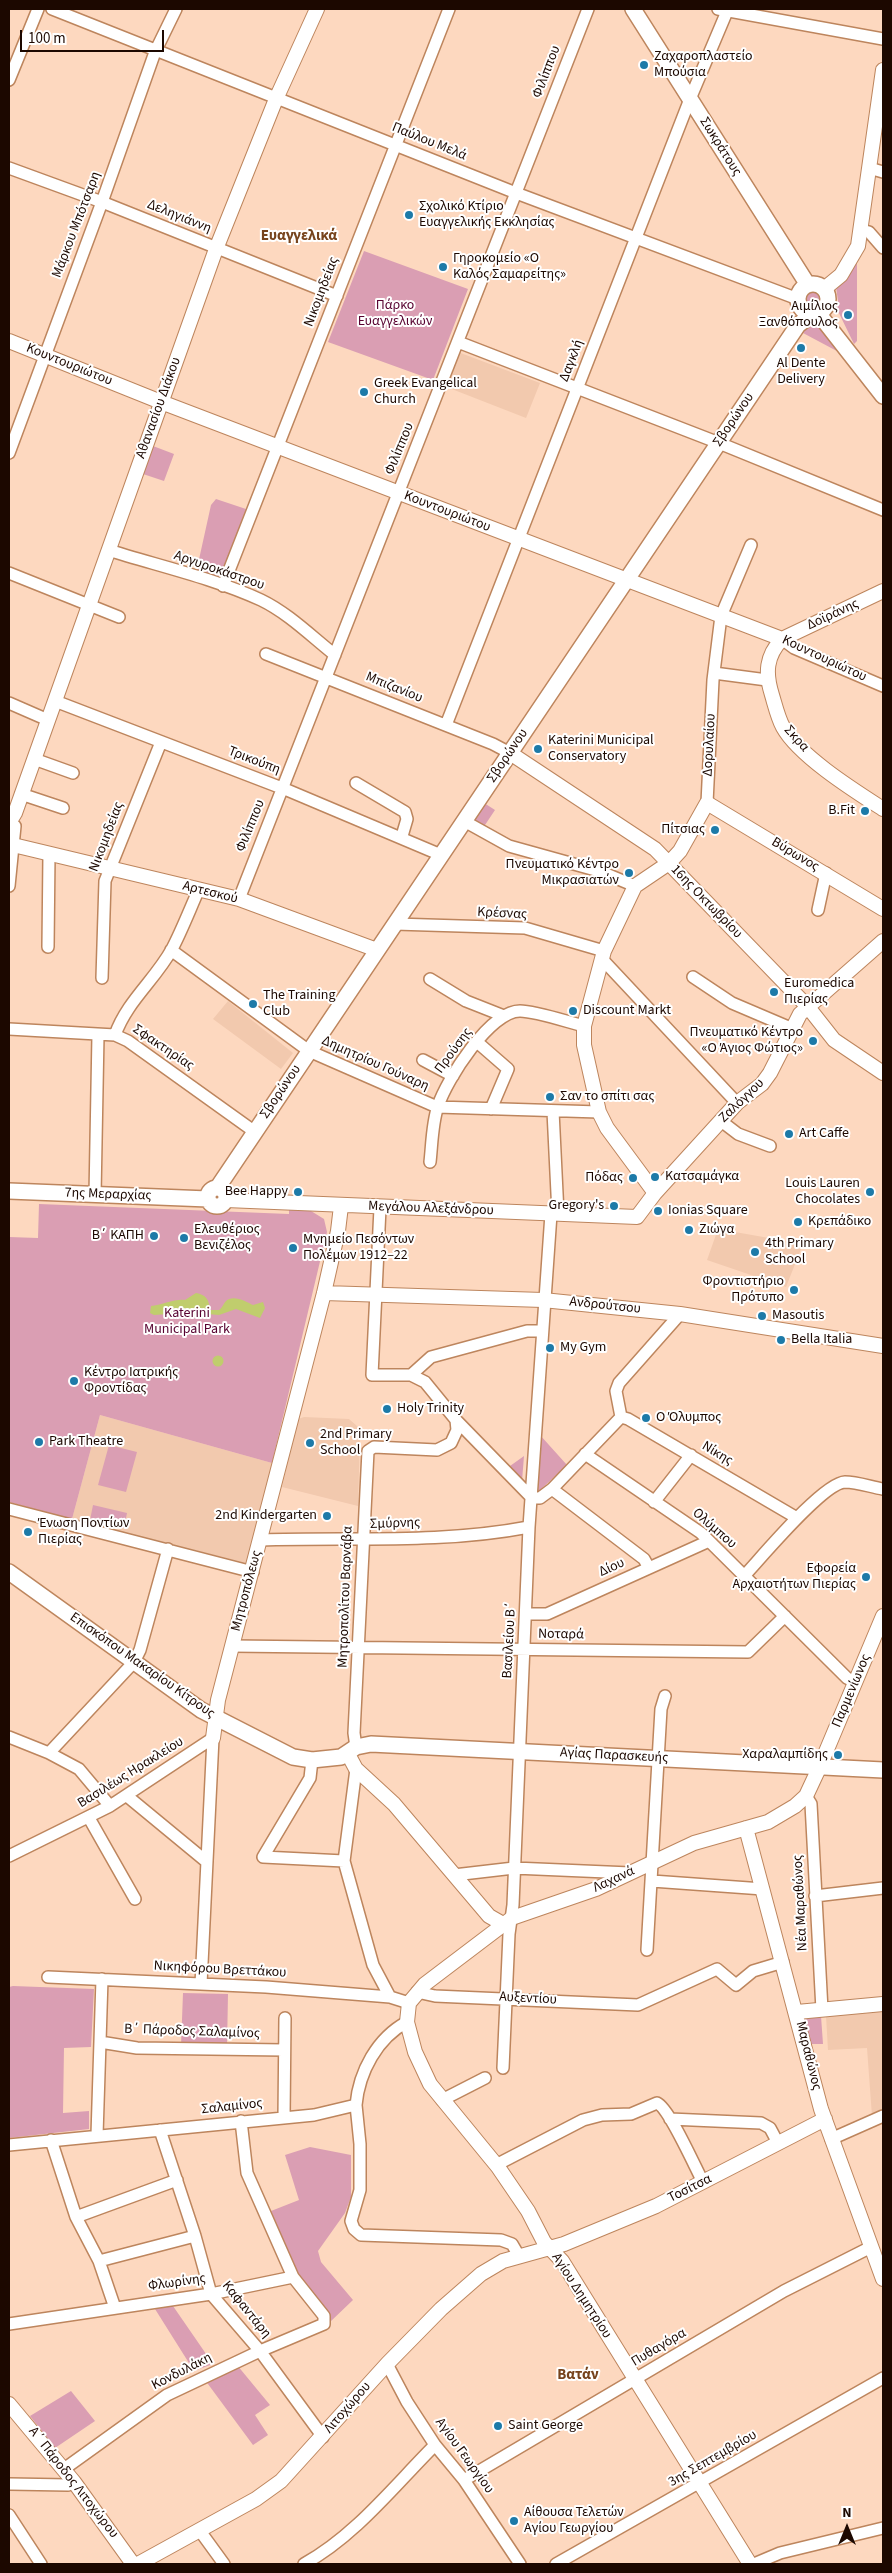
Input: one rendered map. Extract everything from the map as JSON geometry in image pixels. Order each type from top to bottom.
[{"type":"main road","name":"Σωκράτους","points":[[633,9],[808,285]]},
{"type":"main road","points":[[808,285],[817,284],[824,289],[828,296],[811,308],[882,392]]},
{"type":"main road","name":"Σβορώνου","points":[[208,1199],[210,1191],[222,1194],[255,1132],[811,308],[800,290],[808,285]]},
{"type":"main road","name":"7ης Μεραρχίας","points":[[9,1190],[208,1199]]},
{"type":"main road","name":"Επισκόπου Μακαρίου Κίτρους","points":[[9,1572],[214,1718],[293,1756],[312,1760],[352,1750]]},
{"type":"main road","name":"Αγίας Παρασκευής","points":[[352,1750],[371,1744],[519,1750],[883,1770]]},
{"type":"street","points":[[9,80],[38,9]]},
{"type":"street","name":"Παύλου Μελά","points":[[52,9],[155,52],[636,238],[811,308]]},
{"type":"street","name":"Μάρκου Μπότσαρη","points":[[9,453],[102,202],[155,52],[176,9]]},
{"type":"street","name":"Αθανασίου Διάκου","points":[[11,837],[21,794],[216,249],[276,99],[317,9]]},
{"type":"street","name":"Νικομηδείας","points":[[223,586],[448,9]]},
{"type":"street","name":"Φιλίππου","points":[[239,899],[588,9]]},
{"type":"street","points":[[724,9],[883,39]]},
{"type":"street","name":"Δαγκλή","points":[[446,725],[724,9]]},
{"type":"street","points":[[824,289],[841,275],[858,246],[883,70]]},
{"type":"street","name":"Δεληγιάννη","points":[[9,168],[102,202],[336,296]]},
{"type":"street","points":[[869,168],[883,172]]},
{"type":"street","points":[[861,230],[869,232],[883,248]]},
{"type":"street","name":"Κουντουριώτου","points":[[9,341],[161,402],[782,639],[794,648],[883,686]]},
{"type":"street","points":[[458,342],[719,443],[883,510]]},
{"type":"street","name":"Δορυλαίου","points":[[635,886],[668,863],[680,851],[707,803],[714,673],[721,616],[751,545]]},
{"type":"street","name":"Αργυροκάστρου","points":[[108,550],[223,586],[262,601],[278,610],[334,655]]},
{"type":"street","points":[[9,573],[119,617]]},
{"type":"street","name":"Δοϊράνης","points":[[782,639],[883,591]]},
{"type":"street","name":"Σκρα","points":[[782,639],[771,651],[767,680],[782,726],[788,736],[833,776],[883,809]]},
{"type":"street","name":"Μπιζανίου","points":[[266,654],[493,744],[510,753]]},
{"type":"street","points":[[714,673],[767,680]]},
{"type":"street","name":"Τρικούπη","points":[[55,701],[282,788],[442,854]]},
{"type":"street","points":[[9,703],[48,720]]},
{"type":"street","name":"Νικομηδείας","points":[[102,978],[105,881],[161,742]]},
{"type":"street","name":"16ης Οκτωβρίου","points":[[510,753],[648,843],[808,1007],[834,1040],[883,1073]]},
{"type":"street","points":[[34,759],[73,773]]},
{"type":"street","points":[[356,783],[405,812],[407,819],[402,836]]},
{"type":"street","points":[[21,794],[63,808]]},
{"type":"street","name":"Βύρωνος","points":[[707,803],[883,909]]},
{"type":"street","points":[[464,821],[509,846],[599,871],[635,886],[603,955],[584,1026],[584,1045],[599,1112],[607,1128],[655,1193]]},
{"type":"street","points":[[9,886],[11,837]]},
{"type":"street","name":"Αρτεσκού","points":[[11,837],[44,852],[239,899],[378,950]]},
{"type":"street","points":[[44,852],[48,947]]},
{"type":"street","points":[[818,910],[826,874]]},
{"type":"street","points":[[114,1035],[120,1021],[134,999],[171,950],[199,889]]},
{"type":"street","name":"Κρέσνας","points":[[395,924],[525,928],[603,955]]},
{"type":"street","name":"Ζαλόγγου","points":[[637,1217],[655,1193],[737,1103],[762,1084],[770,1073],[800,1014],[883,941]]},
{"type":"street","name":"Δημητρίου Γούναρη","points":[[171,950],[309,1051],[437,1107],[599,1112]]},
{"type":"street","points":[[603,955],[737,1103]]},
{"type":"street","points":[[693,977],[732,1003],[793,1029]]},
{"type":"street","points":[[430,979],[466,1001],[504,1016],[520,1011],[584,1026]]},
{"type":"street","name":"Προύσης","points":[[430,1162],[437,1107],[453,1076],[477,1042],[504,1016]]},
{"type":"street","name":"Σφακτηρίας","points":[[9,1029],[114,1035],[128,1041],[255,1132]]},
{"type":"street","points":[[95,1195],[98,1034]]},
{"type":"street","points":[[477,1042],[508,1069],[491,1109]]},
{"type":"street","points":[[423,1060],[453,1076]]},
{"type":"street","name":"Βασιλείου Β΄","points":[[503,2068],[508,1997],[509,1934],[507,1921],[514,1868],[529,1527],[543,1300],[554,1214],[553,1111]]},
{"type":"street","points":[[721,1121],[738,1134],[770,1146]]},
{"type":"street","name":"Μεγάλου Αλεξάνδρου","points":[[222,1194],[340,1206],[637,1217]]},
{"type":"street","name":"Μητροπόλεως","points":[[201,1984],[214,1718],[324,1293],[338,1231],[340,1206]]},
{"type":"street","points":[[380,1208],[372,1375],[411,1375],[426,1382],[456,1420],[532,1498],[540,1498],[552,1489],[620,1417],[616,1391],[619,1383],[680,1314]]},
{"type":"street","name":"Ανδρούτσου","points":[[324,1293],[543,1300],[680,1314],[883,1346]]},
{"type":"street","points":[[411,1375],[431,1357],[527,1331],[541,1331]]},
{"type":"street","name":"Νίκης","points":[[620,1417],[628,1419],[797,1518]]},
{"type":"street","name":"Μητροπολίτου Βαρνάβα","points":[[352,1750],[360,1649],[363,1540],[370,1448],[437,1450],[451,1442],[457,1430],[456,1420]]},
{"type":"street","name":"Ολύμπου","points":[[585,1454],[709,1541],[847,1678],[855,1682]]},
{"type":"street","points":[[654,1502],[691,1455]]},
{"type":"street","points":[[744,1576],[797,1518],[834,1486],[844,1482],[883,1489]]},
{"type":"street","points":[[552,1489],[644,1559],[649,1568]]},
{"type":"street","points":[[9,1509],[253,1572]]},
{"type":"street","name":"Σμύρνης","points":[[261,1540],[462,1538],[529,1527]]},
{"type":"street","name":"Δίου","points":[[526,1614],[547,1614],[709,1541]]},
{"type":"street","points":[[49,1752],[134,1662],[140,1650],[168,1550]]},
{"type":"street","name":"Νοταρά","points":[[232,1646],[360,1649],[748,1652],[785,1616]]},
{"type":"street","name":"Παρμενίωνος","points":[[820,1766],[883,1616]]},
{"type":"street","points":[[647,1950],[661,1709],[665,1696]]},
{"type":"street","points":[[9,1737],[49,1752],[79,1769],[110,1806]]},
{"type":"street","name":"Βασιλέως Ηρακλείου","points":[[9,1856],[110,1806],[213,1738]]},
{"type":"street","points":[[352,1750],[356,1769],[344,1861],[373,1965],[390,1997],[409,2003]]},
{"type":"street","points":[[312,1760],[310,1778],[263,1857],[344,1861]]},
{"type":"street","name":"Λαχανά","points":[[409,2003],[417,1992],[444,1969],[470,1952],[507,1921],[596,1889],[694,1843],[780,1816],[806,1796],[820,1766]]},
{"type":"street","points":[[356,1769],[394,1804],[489,1916],[507,1921]]},
{"type":"street","points":[[127,1796],[207,1862]]},
{"type":"street","name":"Νέα Μαραθώνος","points":[[806,1796],[810,1804],[822,2010]]},
{"type":"street","points":[[89,1818],[135,1899]]},
{"type":"street","name":"Μαραθώνος","points":[[746,1828],[825,2120],[883,2279]]},
{"type":"street","points":[[454,1875],[514,1868],[630,1872]]},
{"type":"street","points":[[652,1881],[763,1889]]},
{"type":"street","points":[[815,1896],[883,1888]]},
{"type":"street","name":"Αυξεντίου","points":[[417,1992],[435,1996],[508,1997],[638,2005],[717,1969],[734,1985],[753,1971],[783,1962]]},
{"type":"street","name":"Νικηφόρου Βρεττάκου","points":[[48,1977],[201,1984],[390,1997]]},
{"type":"street","points":[[97,2135],[102,1979]]},
{"type":"street","name":"Αγίου Δημητρίου","points":[[409,2003],[407,2022],[415,2052],[430,2084],[496,2164],[528,2211],[544,2242],[562,2261],[594,2317],[635,2379],[750,2564]]},
{"type":"street","points":[[797,2012],[883,2004]]},
{"type":"street","points":[[284,2117],[285,2018]]},
{"type":"street","points":[[407,2022],[392,2030],[383,2038],[362,2076],[358,2088],[356,2105],[360,2144],[360,2190],[351,2221],[354,2229],[361,2235],[501,2240],[512,2244],[519,2256]]},
{"type":"street","name":"Β΄ Πάροδος Σαλαμίνος","points":[[100,2042],[137,2048],[284,2050]]},
{"type":"street","points":[[442,2100],[485,2078]]},
{"type":"street","points":[[496,2164],[567,2126],[602,2115],[631,2114],[657,2103],[661,2105],[670,2119],[703,2182]]},
{"type":"street","name":"Σαλαμίνος","points":[[9,2145],[324,2113],[356,2105]]},
{"type":"street","points":[[831,2139],[883,2116]]},
{"type":"street","points":[[670,2119],[761,2124],[770,2128],[778,2143]]},
{"type":"street","name":"Τοσίτσα","points":[[550,2248],[656,2206],[825,2120]]},
{"type":"street","points":[[241,2121],[247,2173],[293,2277]]},
{"type":"street","name":"Καφαντάρη","points":[[160,2130],[195,2236],[211,2294],[260,2351],[323,2437]]},
{"type":"street","points":[[51,2140],[76,2217],[99,2261],[115,2308]]},
{"type":"street","points":[[76,2217],[177,2180]]},
{"type":"street","points":[[99,2261],[195,2236]]},
{"type":"street","name":"Πυθαγόρα","points":[[464,2480],[784,2291],[871,2247]]},
{"type":"street","name":"Λιτοχώρου","points":[[138,2564],[256,2499],[281,2481],[323,2437],[387,2364],[441,2308],[481,2274],[503,2261],[550,2248]]},
{"type":"street","name":"Φλωρίνης","points":[[9,2324],[211,2294],[293,2277]]},
{"type":"street","name":"Κονδυλάκη","points":[[64,2469],[167,2395],[260,2351],[322,2326],[325,2322],[324,2316],[293,2277]]},
{"type":"street","name":"Αγίου Γεωργίου","points":[[387,2364],[407,2402],[435,2445],[464,2480],[520,2564]]},
{"type":"street","name":"3ης Σεπτεμβρίου","points":[[556,2564],[700,2484],[883,2378]]},
{"type":"street","name":"Α΄ Πάροδος Λιτοχώρου","points":[[9,2404],[64,2469],[133,2564]]},
{"type":"street","points":[[307,2563],[354,2527],[435,2445]]},
{"type":"street","points":[[9,2484],[68,2485],[74,2482]]},
{"type":"street","points":[[9,2515],[41,2564]]},
{"type":"street","points":[[754,2564],[780,2553],[883,2528]]},
{"type":"street","points":[[200,2531],[224,2564]]},
{"type":"shaded area","points":[[458,352],[540,383],[526,418],[444,386]]},
{"type":"shaded area","points":[[228,1001],[293,1053],[281,1069],[213,1019]]},
{"type":"shaded area","name":"4th Primary School","points":[[718,1229],[803,1244],[786,1287],[707,1260]]},
{"type":"shaded area","points":[[196,1293],[206,1298],[210,1310],[219,1310],[226,1301],[232,1298],[240,1299],[253,1305],[263,1302],[265,1308],[260,1318],[236,1309],[219,1315],[207,1314],[204,1317],[193,1316],[188,1309],[181,1313],[154,1315],[150,1313],[151,1306],[185,1300]]},
{"type":"shaded area","points":[[218,1355],[224,1361],[218,1367],[212,1361]]},
{"type":"shaded area","points":[[100,1415],[272,1463],[246,1563],[72,1519]]},
{"type":"shaded area","points":[[304,1417],[349,1419],[357,1426],[360,1435],[358,1506],[282,1487],[298,1419]]},
{"type":"shaded area","points":[[883,2012],[883,2111],[872,2116],[867,2048],[828,2050],[826,2016]]},
{"type":"green space","name":"Πάρκο Ευαγγελικών","points":[[364,251],[468,289],[433,380],[328,342]]},
{"type":"green space","points":[[857,262],[857,341],[854,344],[836,307],[838,301],[836,287],[851,272]]},
{"type":"green space","points":[[813,289],[820,292],[823,299],[820,306],[813,309],[806,306],[803,299],[806,292]]},
{"type":"green space","points":[[816,322],[850,358],[803,333],[809,324]]},
{"type":"green space","points":[[153,446],[174,454],[164,481],[143,474]]},
{"type":"green space","points":[[216,499],[246,509],[220,581],[196,573],[211,505]]},
{"type":"green space","points":[[481,801],[495,810],[483,828],[468,820]]},
{"type":"green space","name":"Katerini Municipal Park","points":[[39,1204],[289,1214],[289,1210],[311,1211],[324,1219],[327,1232],[272,1463],[100,1415],[72,1519],[9,1502],[9,1237],[38,1238]]},
{"type":"green space","points":[[540,1435],[567,1465],[538,1492]]},
{"type":"green space","points":[[109,1445],[137,1452],[126,1492],[98,1485]]},
{"type":"green space","points":[[524,1456],[522,1481],[510,1466]]},
{"type":"green space","points":[[93,1505],[127,1513],[124,1528],[90,1520]]},
{"type":"green space","points":[[9,1987],[94,1989],[91,2047],[64,2048],[63,2113],[89,2111],[89,2129],[9,2138]]},
{"type":"green space","points":[[183,1993],[228,1994],[227,2047],[181,2046]]},
{"type":"green space","points":[[821,2016],[823,2044],[811,2044],[804,2017]]},
{"type":"green space","points":[[310,2147],[351,2155],[351,2197],[345,2213],[318,2251],[321,2262],[353,2300],[330,2322],[302,2284],[271,2211],[299,2200],[285,2155]]},
{"type":"green space","points":[[173,2306],[213,2364],[194,2371],[155,2309]]},
{"type":"green space","points":[[237,2365],[270,2405],[255,2415],[268,2435],[253,2445],[205,2380]]},
{"type":"green space","points":[[71,2391],[95,2421],[55,2448],[30,2416]]},
{"type":"place","name":"Ζαχαροπλαστείο Μπούσια","points":[[644,65]]},
{"type":"place","name":"Σχολικό Κτίριο Ευαγγελικής Εκκλησίας","points":[[409,215]]},
{"type":"place","name":"Γηροκομείο «Ο Καλός Σαμαρείτης»","points":[[443,267]]},
{"type":"place","name":"Αιμίλιος Ξανθόπουλος","points":[[848,315]]},
{"type":"place","name":"Al Dente Delivery","points":[[801,348]]},
{"type":"place","name":"Greek Evangelical Church","points":[[364,392]]},
{"type":"place","name":"Katerini Municipal Conservatory","points":[[538,749]]},
{"type":"place","name":"B.Fit","points":[[865,811]]},
{"type":"place","name":"Πίτσιας","points":[[715,830]]},
{"type":"place","name":"Πνευματικό Κέντρο Μικρασιατών","points":[[629,873]]},
{"type":"place","name":"Euromedica Πιερίας","points":[[774,992]]},
{"type":"place","name":"The Training Club","points":[[253,1004]]},
{"type":"place","name":"Discount Markt","points":[[573,1011]]},
{"type":"place","name":"Πνευματικό Κέντρο «Ο Άγιος Φώτιος»","points":[[813,1041]]},
{"type":"place","name":"Σαν το σπίτι σας","points":[[550,1097]]},
{"type":"place","name":"Art Caffe","points":[[789,1134]]},
{"type":"place","name":"Κατσαμάγκα","points":[[655,1177]]},
{"type":"place","name":"Πόδας","points":[[633,1178]]},
{"type":"place","name":"Bee Happy","points":[[298,1192]]},
{"type":"place","name":"Louis Lauren Chocolates","points":[[870,1192]]},
{"type":"place","name":"Gregory's","points":[[614,1206]]},
{"type":"place","name":"Ionias Square","points":[[658,1211]]},
{"type":"place","name":"Κρεπάδικο","points":[[798,1222]]},
{"type":"place","name":"Ζιώγα","points":[[689,1230]]},
{"type":"place","name":"Β΄ ΚΑΠΗ","points":[[154,1236]]},
{"type":"place","name":"Ελευθέριος Βενιζέλος","points":[[184,1238]]},
{"type":"place","name":"Μνημείο Πεσόντων Πολέμων 1912–22","points":[[293,1248]]},
{"type":"place","name":"4th Primary School","points":[[755,1252]]},
{"type":"place","name":"Φροντιστήριο Πρότυπο","points":[[794,1290]]},
{"type":"place","name":"Masoutis","points":[[762,1316]]},
{"type":"place","name":"Bella Italia","points":[[781,1340]]},
{"type":"place","name":"My Gym","points":[[550,1348]]},
{"type":"place","name":"Κέντρο Ιατρικής Φροντίδας","points":[[74,1381]]},
{"type":"place","name":"Holy Trinity","points":[[387,1409]]},
{"type":"place","name":"Ο Όλυμπος","points":[[646,1418]]},
{"type":"place","name":"Park Theatre","points":[[39,1442]]},
{"type":"place","name":"2nd Primary School","points":[[310,1443]]},
{"type":"place","name":"2nd Kindergarten","points":[[327,1516]]},
{"type":"place","name":"Ένωση Ποντίων Πιερίας","points":[[28,1532]]},
{"type":"place","name":"Εφορεία Αρχαιοτήτων Πιερίας","points":[[866,1577]]},
{"type":"place","name":"Χαραλαμπίδης","points":[[838,1755]]},
{"type":"place","name":"Saint George","points":[[498,2426]]},
{"type":"place","name":"Αίθουσα Τελετών Αγίου Γεωργίου","points":[[514,2521]]},
{"type":"district","name":"Ευαγγελικά","points":[[299,237]]},
{"type":"district","name":"Βατάν","points":[[578,2376]]}]
